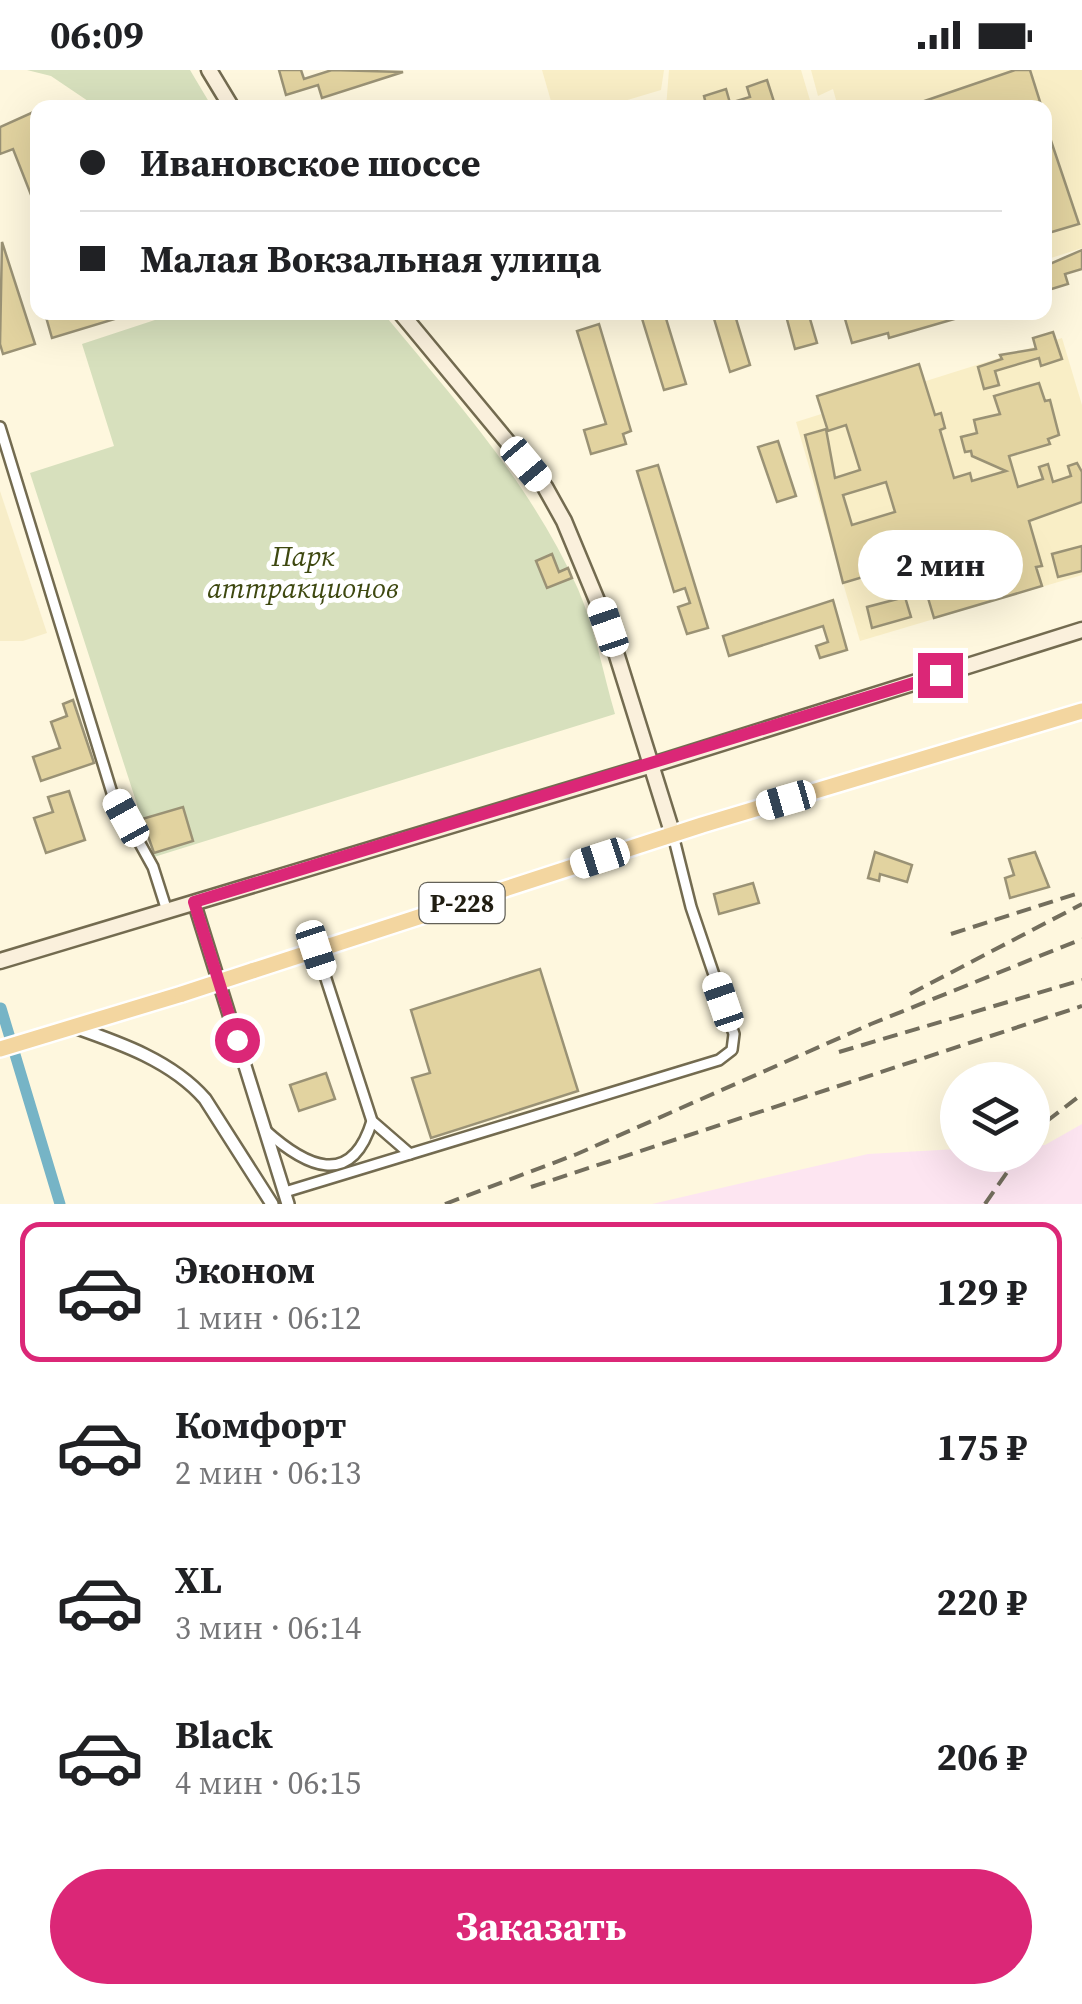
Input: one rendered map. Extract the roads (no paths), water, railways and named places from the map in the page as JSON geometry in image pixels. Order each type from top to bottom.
[{"type":"highway","name":"Р-228","points":[[0,1049],[673,834],[1082,712]]},
{"type":"main road","points":[[209,70],[227,100]]},
{"type":"main road","points":[[407,320],[545,487],[564,520],[597,595],[673,834]]},
{"type":"main road","points":[[0,961],[652,765],[1082,630]]},
{"type":"street","points":[[0,427],[112,793],[153,867],[168,911]]},
{"type":"street","points":[[194,902],[286,1198],[410,1154],[719,1060],[732,1050],[734,1034],[691,907],[673,834]]},
{"type":"street","points":[[316,950],[372,1121],[410,1154]]},
{"type":"street","points":[[74,1027],[140,1053],[192,1085],[272,1204]]},
{"type":"street","points":[[265,1129],[292,1154],[310,1162],[334,1165],[352,1158],[366,1142],[372,1121]]},
{"type":"waterway","points":[[1,1008],[60,1204]]},
{"type":"railway","points":[[951,934],[1082,892]]},
{"type":"railway","points":[[910,994],[1082,904]]},
{"type":"railway","points":[[445,1204],[577,1154],[871,1024],[1082,939]]},
{"type":"railway","points":[[839,1052],[1082,980]]},
{"type":"railway","points":[[531,1187],[1082,1006]]},
{"type":"railway","points":[[1050,1119],[1082,1094]]},
{"type":"railway","points":[[985,1204],[1007,1172]]},
{"type":"park label","name":"Парк аттракционов","points":[[303,572]]}]
